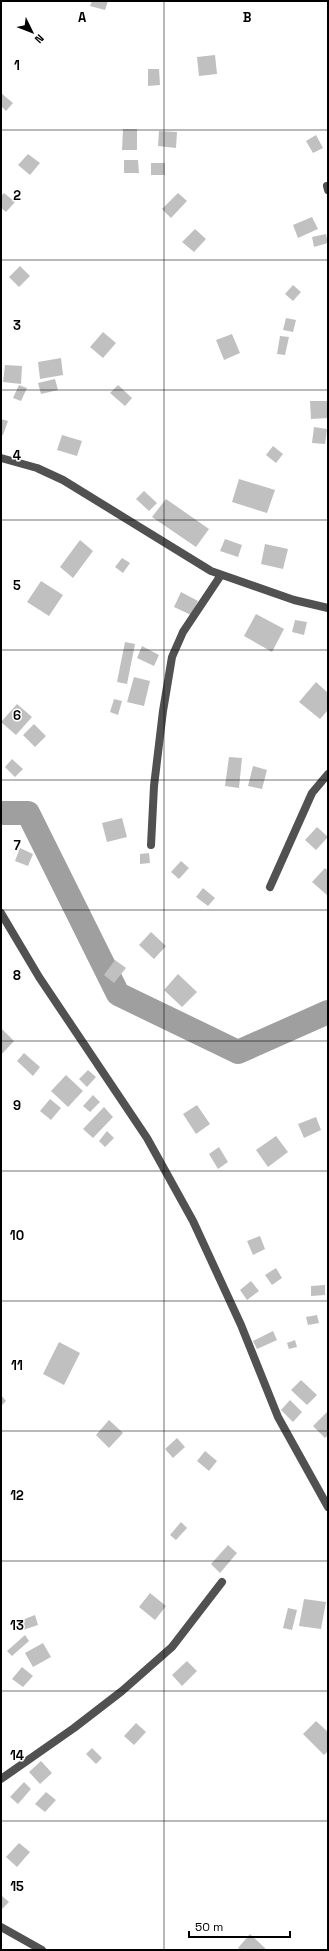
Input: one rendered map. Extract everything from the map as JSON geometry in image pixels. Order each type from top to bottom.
[{"type":"street","points":[[1,458],[37,468],[63,480],[211,571],[294,600],[328,608]]},
{"type":"street","points":[[151,845],[154,786],[172,657],[183,632],[221,575]]},
{"type":"street","points":[[270,887],[312,793],[328,774]]},
{"type":"street","points":[[1,913],[39,977],[147,1138],[189,1214],[241,1325],[278,1417],[328,1507]]},
{"type":"street","points":[[1,1779],[74,1728],[122,1691],[172,1647],[222,1582]]},
{"type":"street","points":[[1,1928],[42,1950]]},
{"type":"building","points":[[92,1],[108,1],[105,10],[90,6]]},
{"type":"building","points":[[215,55],[217,74],[199,76],[197,57]]},
{"type":"building","points":[[148,69],[159,69],[160,85],[148,86]]},
{"type":"building","points":[[1,93],[13,103],[6,111],[1,106]]},
{"type":"building","points":[[123,129],[137,129],[137,150],[122,150]]},
{"type":"building","points":[[159,131],[177,132],[176,148],[158,146]]},
{"type":"building","points":[[316,135],[323,148],[313,153],[306,141]]},
{"type":"building","points":[[28,154],[40,163],[30,175],[18,165]]},
{"type":"building","points":[[124,160],[138,160],[139,173],[124,173]]},
{"type":"building","points":[[151,163],[165,163],[165,175],[151,175]]},
{"type":"building","points":[[4,193],[15,202],[6,212],[1,208],[1,196]]},
{"type":"building","points":[[178,193],[187,201],[171,218],[162,209]]},
{"type":"building","points":[[312,217],[318,229],[298,238],[293,225]]},
{"type":"building","points":[[195,229],[206,239],[194,252],[182,242]]},
{"type":"building","points":[[326,234],[328,243],[314,247],[312,237]]},
{"type":"building","points":[[20,266],[30,276],[19,287],[9,277]]},
{"type":"building","points":[[293,285],[301,292],[293,301],[285,294]]},
{"type":"building","points":[[286,318],[296,320],[293,332],[283,330]]},
{"type":"building","points":[[103,332],[116,343],[103,358],[90,347]]},
{"type":"building","points":[[232,334],[240,353],[224,360],[216,340]]},
{"type":"building","points":[[280,336],[289,337],[285,355],[277,354]]},
{"type":"building","points":[[61,358],[63,375],[40,379],[38,362]]},
{"type":"building","points":[[5,365],[22,366],[21,384],[3,382]]},
{"type":"building","points":[[55,379],[58,390],[41,394],[38,383]]},
{"type":"building","points":[[19,385],[27,388],[21,401],[13,398]]},
{"type":"building","points":[[118,385],[132,398],[125,406],[110,393]]},
{"type":"building","points":[[310,401],[328,401],[328,418],[311,419]]},
{"type":"building","points":[[1,419],[8,421],[3,435],[1,435]]},
{"type":"building","points":[[314,427],[327,429],[325,444],[312,443]]},
{"type":"building","points":[[62,435],[82,441],[77,456],[57,450]]},
{"type":"building","points":[[273,446],[283,454],[276,463],[266,455]]},
{"type":"building","points":[[239,479],[275,490],[267,513],[232,502]]},
{"type":"building","points":[[144,491],[157,503],[149,511],[136,499]]},
{"type":"building","points":[[166,499],[209,529],[196,547],[152,517]]},
{"type":"building","points":[[225,539],[242,545],[238,557],[220,551]]},
{"type":"building","points":[[80,540],[93,551],[73,578],[60,567]]},
{"type":"building","points":[[265,544],[288,549],[283,569],[261,564]]},
{"type":"building","points":[[122,558],[130,563],[123,573],[115,567]]},
{"type":"building","points":[[41,581],[63,595],[49,616],[27,602]]},
{"type":"building","points":[[181,592],[198,601],[191,615],[174,607]]},
{"type":"building","points":[[256,614],[284,629],[272,652],[244,636]]},
{"type":"building","points":[[295,620],[307,622],[304,635],[292,632]]},
{"type":"building","points":[[125,642],[135,644],[127,684],[117,682]]},
{"type":"building","points":[[142,646],[159,655],[154,666],[137,658]]},
{"type":"building","points":[[134,677],[150,681],[144,706],[127,702]]},
{"type":"building","points":[[316,682],[328,693],[328,710],[320,719],[299,702]]},
{"type":"building","points":[[114,699],[122,701],[118,715],[110,712]]},
{"type":"building","points":[[17,704],[32,717],[16,735],[1,722]]},
{"type":"building","points":[[34,724],[46,736],[35,747],[23,735]]},
{"type":"building","points":[[229,757],[242,758],[239,788],[225,786]]},
{"type":"building","points":[[12,759],[23,769],[15,777],[5,767]]},
{"type":"building","points":[[253,766],[267,770],[262,789],[248,786]]},
{"type":"building","points":[[122,818],[127,837],[107,842],[102,823]]},
{"type":"building","points":[[317,827],[328,837],[316,850],[305,840]]},
{"type":"building","points":[[20,848],[33,854],[28,866],[15,861]]},
{"type":"building","points":[[149,853],[150,863],[140,864],[140,854]]},
{"type":"building","points":[[181,861],[189,868],[179,879],[171,872]]},
{"type":"building","points":[[325,868],[328,871],[327,895],[312,882]]},
{"type":"building","points":[[203,888],[215,898],[208,906],[196,897]]},
{"type":"building","points":[[151,932],[166,946],[154,959],[139,945]]},
{"type":"building","points":[[115,960],[126,968],[114,983],[104,975]]},
{"type":"building","points":[[178,974],[197,992],[182,1007],[164,990]]},
{"type":"building","points":[[1,1028],[14,1041],[1,1055]]},
{"type":"building","points":[[24,1053],[40,1067],[33,1076],[17,1061]]},
{"type":"building","points":[[88,1070],[96,1077],[87,1087],[79,1079]]},
{"type":"building","points":[[66,1075],[83,1091],[68,1107],[51,1091]]},
{"type":"building","points":[[93,1095],[100,1102],[90,1112],[83,1106]]},
{"type":"building","points":[[50,1099],[61,1108],[51,1120],[40,1111]]},
{"type":"building","points":[[197,1105],[210,1124],[196,1134],[183,1114]]},
{"type":"building","points":[[104,1107],[113,1117],[93,1138],[83,1129]]},
{"type":"building","points":[[316,1117],[321,1130],[304,1138],[298,1124]]},
{"type":"building","points":[[107,1131],[114,1138],[105,1147],[99,1141]]},
{"type":"building","points":[[276,1136],[288,1152],[268,1167],[256,1150]]},
{"type":"building","points":[[219,1147],[228,1162],[218,1169],[209,1154]]},
{"type":"building","points":[[260,1236],[265,1249],[253,1255],[247,1241]]},
{"type":"building","points":[[276,1268],[282,1278],[272,1285],[265,1275]]},
{"type":"building","points":[[251,1281],[259,1291],[247,1300],[240,1290]]},
{"type":"building","points":[[325,1285],[325,1295],[311,1296],[311,1286]]},
{"type":"building","points":[[317,1315],[319,1323],[308,1325],[306,1317]]},
{"type":"building","points":[[273,1331],[277,1340],[257,1349],[253,1341]]},
{"type":"building","points":[[295,1340],[297,1347],[289,1349],[287,1343]]},
{"type":"building","points":[[59,1342],[80,1353],[64,1385],[43,1374]]},
{"type":"building","points":[[301,1380],[317,1395],[307,1405],[291,1390]]},
{"type":"building","points":[[1,1395],[6,1401],[1,1406]]},
{"type":"building","points":[[290,1400],[302,1412],[293,1422],[281,1410]]},
{"type":"building","points":[[328,1411],[328,1435],[325,1438],[313,1426]]},
{"type":"building","points":[[109,1420],[123,1433],[109,1448],[96,1435]]},
{"type":"building","points":[[177,1438],[185,1447],[173,1458],[165,1449]]},
{"type":"building","points":[[205,1451],[217,1461],[209,1471],[197,1461]]},
{"type":"building","points":[[181,1522],[187,1528],[176,1540],[170,1535]]},
{"type":"building","points":[[228,1545],[237,1553],[220,1573],[211,1564]]},
{"type":"building","points":[[150,1593],[166,1606],[155,1620],[139,1607]]},
{"type":"building","points":[[304,1599],[326,1602],[321,1629],[299,1626]]},
{"type":"building","points":[[288,1608],[297,1610],[292,1630],[283,1628]]},
{"type":"building","points":[[35,1615],[38,1625],[20,1631],[17,1622]]},
{"type":"building","points":[[25,1635],[29,1641],[12,1656],[7,1651]]},
{"type":"building","points":[[43,1643],[51,1657],[33,1667],[25,1653]]},
{"type":"building","points":[[187,1661],[197,1671],[182,1686],[172,1675]]},
{"type":"building","points":[[22,1667],[33,1676],[23,1687],[12,1679]]},
{"type":"building","points":[[316,1721],[328,1732],[328,1751],[324,1755],[303,1734]]},
{"type":"building","points":[[136,1723],[146,1732],[134,1745],[124,1736]]},
{"type":"building","points":[[92,1748],[102,1758],[96,1764],[86,1754]]},
{"type":"building","points":[[41,1761],[52,1773],[40,1784],[29,1772]]},
{"type":"building","points":[[24,1782],[31,1789],[18,1804],[10,1797]]},
{"type":"building","points":[[46,1792],[56,1800],[45,1812],[35,1804]]},
{"type":"building","points":[[19,1843],[30,1852],[17,1867],[6,1857]]},
{"type":"building","points":[[2,1896],[9,1902],[1,1910],[1,1897]]},
{"type":"building","points":[[250,1934],[267,1950],[240,1950],[238,1948]]},
{"type":"waterway","points":[[1,813],[28,813],[118,994],[238,1052],[328,1012]]}]
